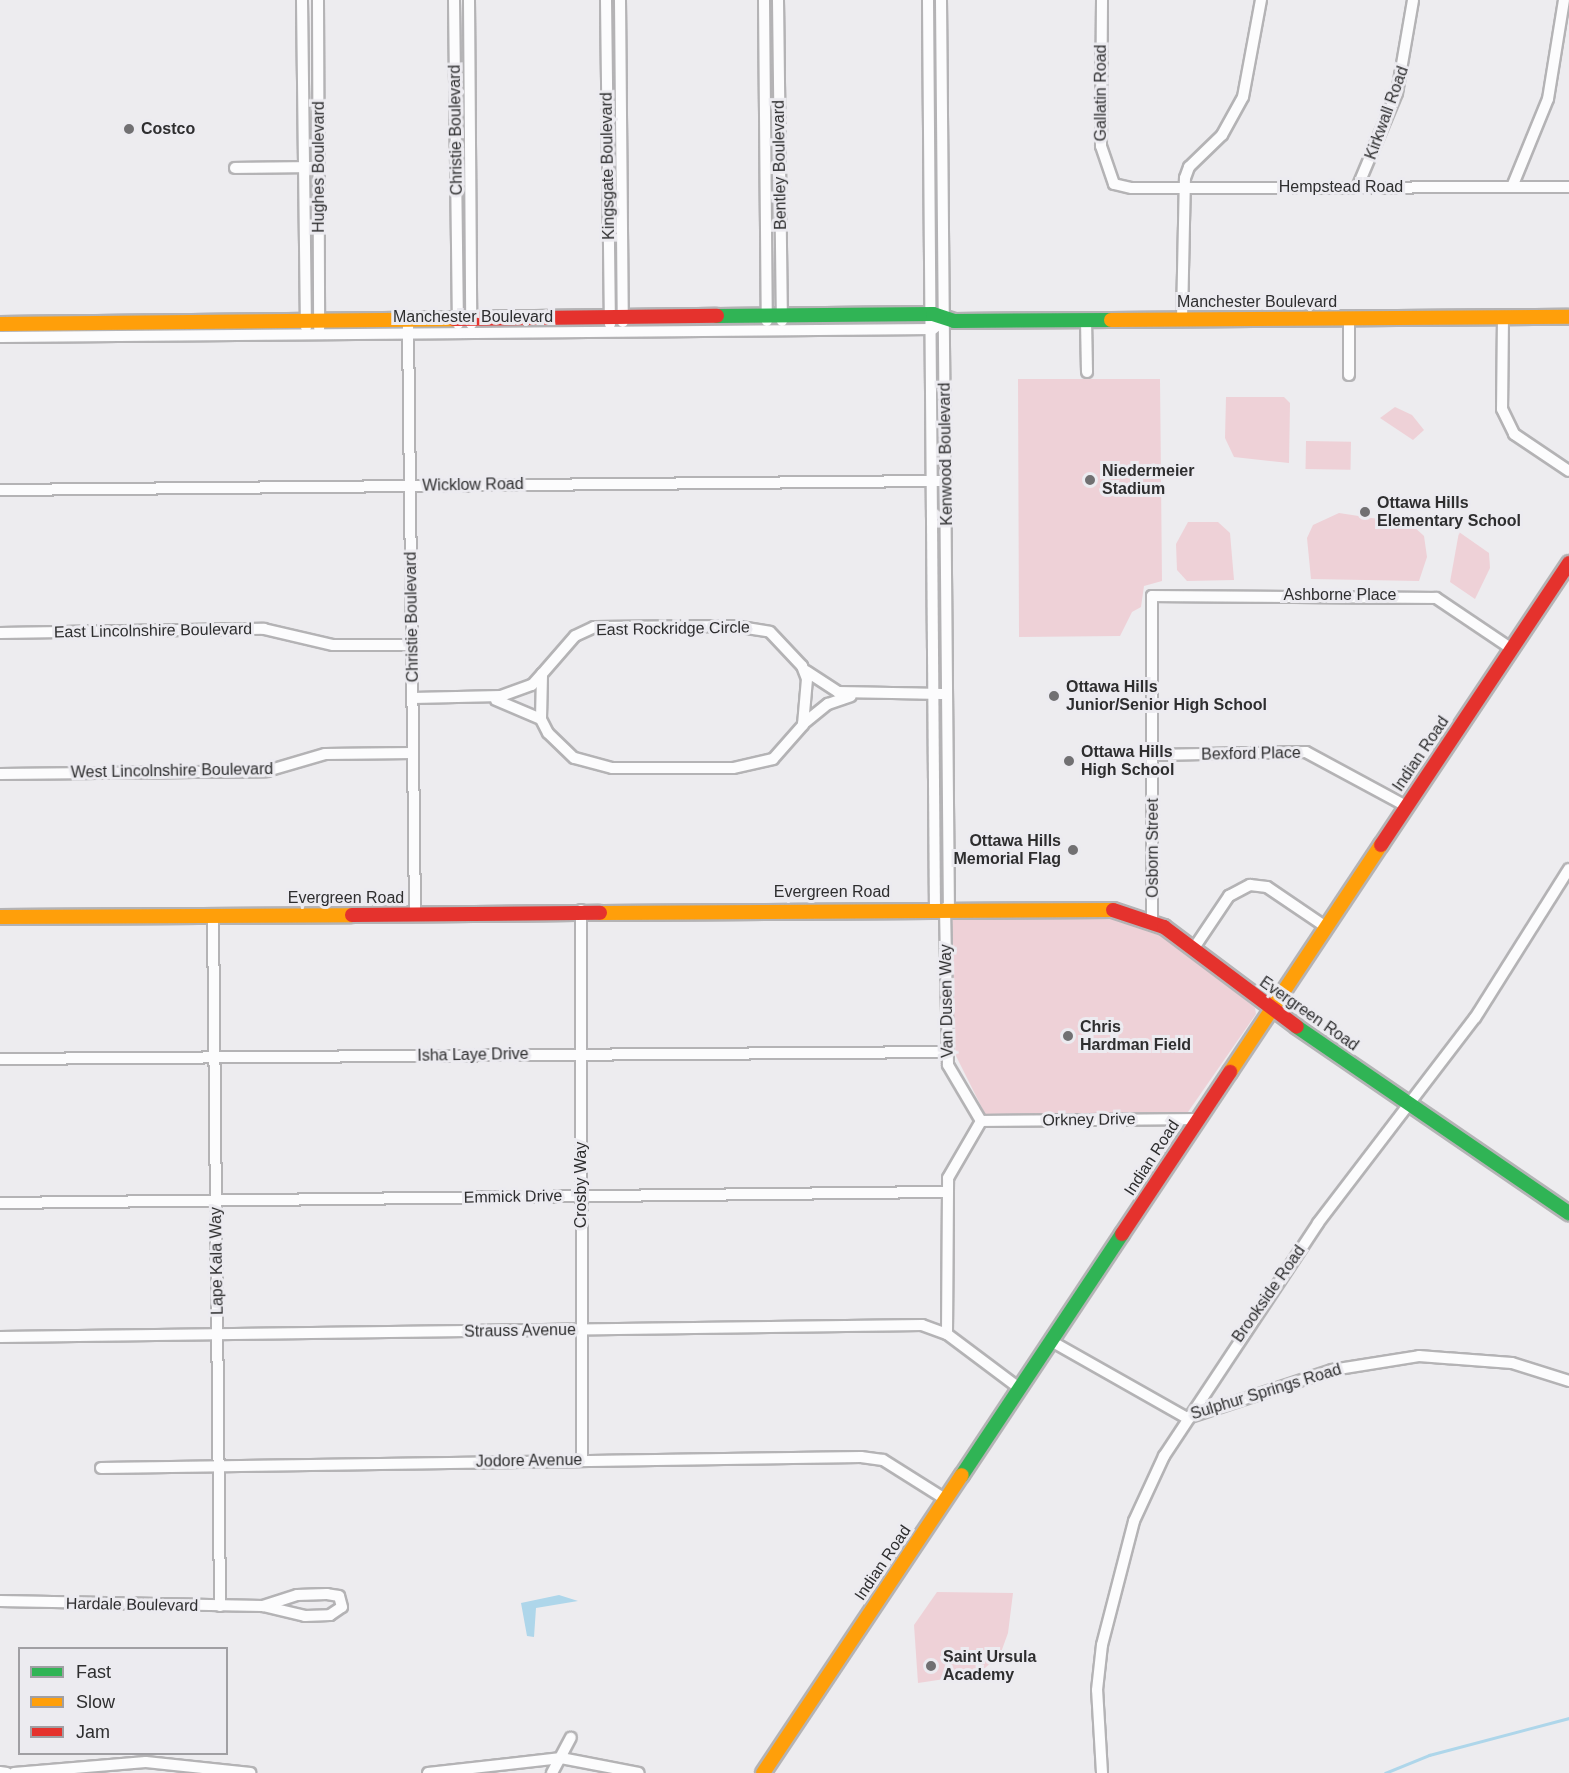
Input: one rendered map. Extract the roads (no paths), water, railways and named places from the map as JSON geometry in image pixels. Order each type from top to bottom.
[{"type":"street","name":"Hughes Boulevard","points":[[302,0],[303,167],[313,327]]},
{"type":"street","name":"Hughes Boulevard","points":[[313,327],[320,167],[318,0]]},
{"type":"street","name":"Christie Boulevard","points":[[454,0],[465,326]]},
{"type":"street","name":"Christie Boulevard","points":[[465,326],[469,0]]},
{"type":"street","name":"Kingsgate Boulevard","points":[[606,0],[616,325]]},
{"type":"street","name":"Kingsgate Boulevard","points":[[616,325],[620,0]]},
{"type":"street","name":"Bentley Boulevard","points":[[764,0],[774,323]]},
{"type":"street","name":"Bentley Boulevard","points":[[774,323],[778,0]]},
{"type":"street","name":"Kenwood Boulevard","points":[[928,0],[937,321],[946,481],[948,694],[943,908]]},
{"type":"street","name":"Kenwood Boulevard","points":[[941,0],[933,481],[934,694],[943,908]]},
{"type":"street","name":"Gallatin Road","points":[[1102,0],[1101,146],[1114,184]]},
{"type":"street","points":[[1182,319],[1182,188],[1188,167],[1222,135],[1243,97],[1261,0]]},
{"type":"street","name":"Kirkwall Road","points":[[1357,188],[1398,93],[1413,0]]},
{"type":"street","points":[[1512,187],[1548,99],[1564,0]]},
{"type":"street","points":[[235,168],[320,167]]},
{"type":"street","name":"Hempstead Road","points":[[1114,184],[1182,188],[1569,187]]},
{"type":"street","name":"Manchester Boulevard","points":[[0,324],[408,327],[1569,317]]},
{"type":"street","points":[[1349,318],[1349,375]]},
{"type":"street","points":[[1503,318],[1502,409],[1514,434],[1569,471]]},
{"type":"street","points":[[1086,320],[1087,372]]},
{"type":"street","name":"Manchester Boulevard","points":[[0,338],[313,327]]},
{"type":"street","name":"Christie Boulevard","points":[[408,327],[415,914]]},
{"type":"street","name":"Wicklow Road","points":[[0,490],[946,481]]},
{"type":"street","name":"Indian Road","points":[[763,1773],[1569,563]]},
{"type":"street","name":"Ashborne Place","points":[[1152,596],[1436,598],[1512,649]]},
{"type":"street","name":"Osborn Street","points":[[1152,596],[1154,755],[1152,921]]},
{"type":"street","name":"East Rockridge Circle","points":[[542,674],[562,647],[594,627],[759,628],[778,639],[825,687],[857,695]]},
{"type":"street","name":"East Lincolnshire Boulevard","points":[[0,633],[264,629],[333,645],[412,645]]},
{"type":"street","points":[[802,666],[807,696],[803,725]]},
{"type":"street","points":[[413,698],[490,698],[523,689],[542,674]]},
{"type":"street","points":[[541,719],[542,674]]},
{"type":"street","points":[[490,698],[541,719],[574,758],[612,768],[760,763],[778,755],[803,725],[828,704],[857,695],[948,694]]},
{"type":"street","name":"Bexford Place","points":[[1154,755],[1306,752],[1406,806]]},
{"type":"street","name":"West Lincolnshire Boulevard","points":[[0,774],[267,771],[325,754],[413,753]]},
{"type":"street","name":"Brookside Road","points":[[1102,1773],[1097,1689],[1117,1576],[1147,1490],[1187,1418],[1318,1222],[1475,1018],[1569,869]]},
{"type":"street","points":[[1194,948],[1229,896],[1250,885],[1267,887],[1326,927]]},
{"type":"street","name":"Van Dusen Way","points":[[943,908],[946,1052],[981,1121]]},
{"type":"street","name":"Evergreen Road","points":[[0,917],[415,914],[580,910],[1098,908],[1152,921],[1194,948],[1272,1009],[1569,1213]]},
{"type":"street","name":"Crosby Way","points":[[580,910],[582,1460]]},
{"type":"street","name":"Lape Kala Way","points":[[213,915],[220,1606]]},
{"type":"street","name":"Isha Laye Drive","points":[[0,1059],[946,1052]]},
{"type":"street","name":"Orkney Drive","points":[[981,1121],[1197,1119]]},
{"type":"street","points":[[947,1334],[946,1192],[948,1178],[981,1121]]},
{"type":"street","name":"Emmick Drive","points":[[0,1203],[946,1192]]},
{"type":"street","name":"Strauss Avenue","points":[[0,1336],[922,1325],[947,1334],[1019,1388]]},
{"type":"street","name":"Sulphur Springs Road","points":[[1051,1341],[1187,1418],[1332,1371],[1419,1356],[1512,1363],[1569,1382]]},
{"type":"street","name":"Jodore Avenue","points":[[101,1468],[861,1457],[883,1460],[945,1499]]},
{"type":"street","name":"Hardale Boulevard","points":[[0,1601],[264,1606],[305,1616],[330,1616],[342,1607],[339,1596],[327,1594],[297,1595],[264,1606]]},
{"type":"street","points":[[552,1773],[571,1738]]},
{"type":"street","points":[[428,1773],[561,1758],[639,1773]]},
{"type":"street","points":[[14,1773],[146,1762],[203,1770],[250,1773]]},
{"type":"street","points":[[0,1772],[7,1773]]},
{"type":"water","points":[[559,1595],[578,1601],[536,1608],[534,1637],[527,1636],[521,1603]]},
{"type":"waterway","points":[[1385,1773],[1429,1755],[1569,1718]]},
{"type":"place","name":"Costco","points":[[129,129]]},
{"type":"place","name":"Niedermeier Stadium","points":[[1090,480]]},
{"type":"place","name":"Ottawa Hills Elementary School","points":[[1365,512]]},
{"type":"place","name":"Ottawa Hills Junior/Senior High School","points":[[1054,696]]},
{"type":"place","name":"Ottawa Hills High School","points":[[1069,761]]},
{"type":"place","name":"Ottawa Hills Memorial Flag","points":[[1073,850]]},
{"type":"place","name":"Chris Hardman Field","points":[[1068,1036]]},
{"type":"place","name":"Saint Ursula Academy","points":[[931,1666]]}]
